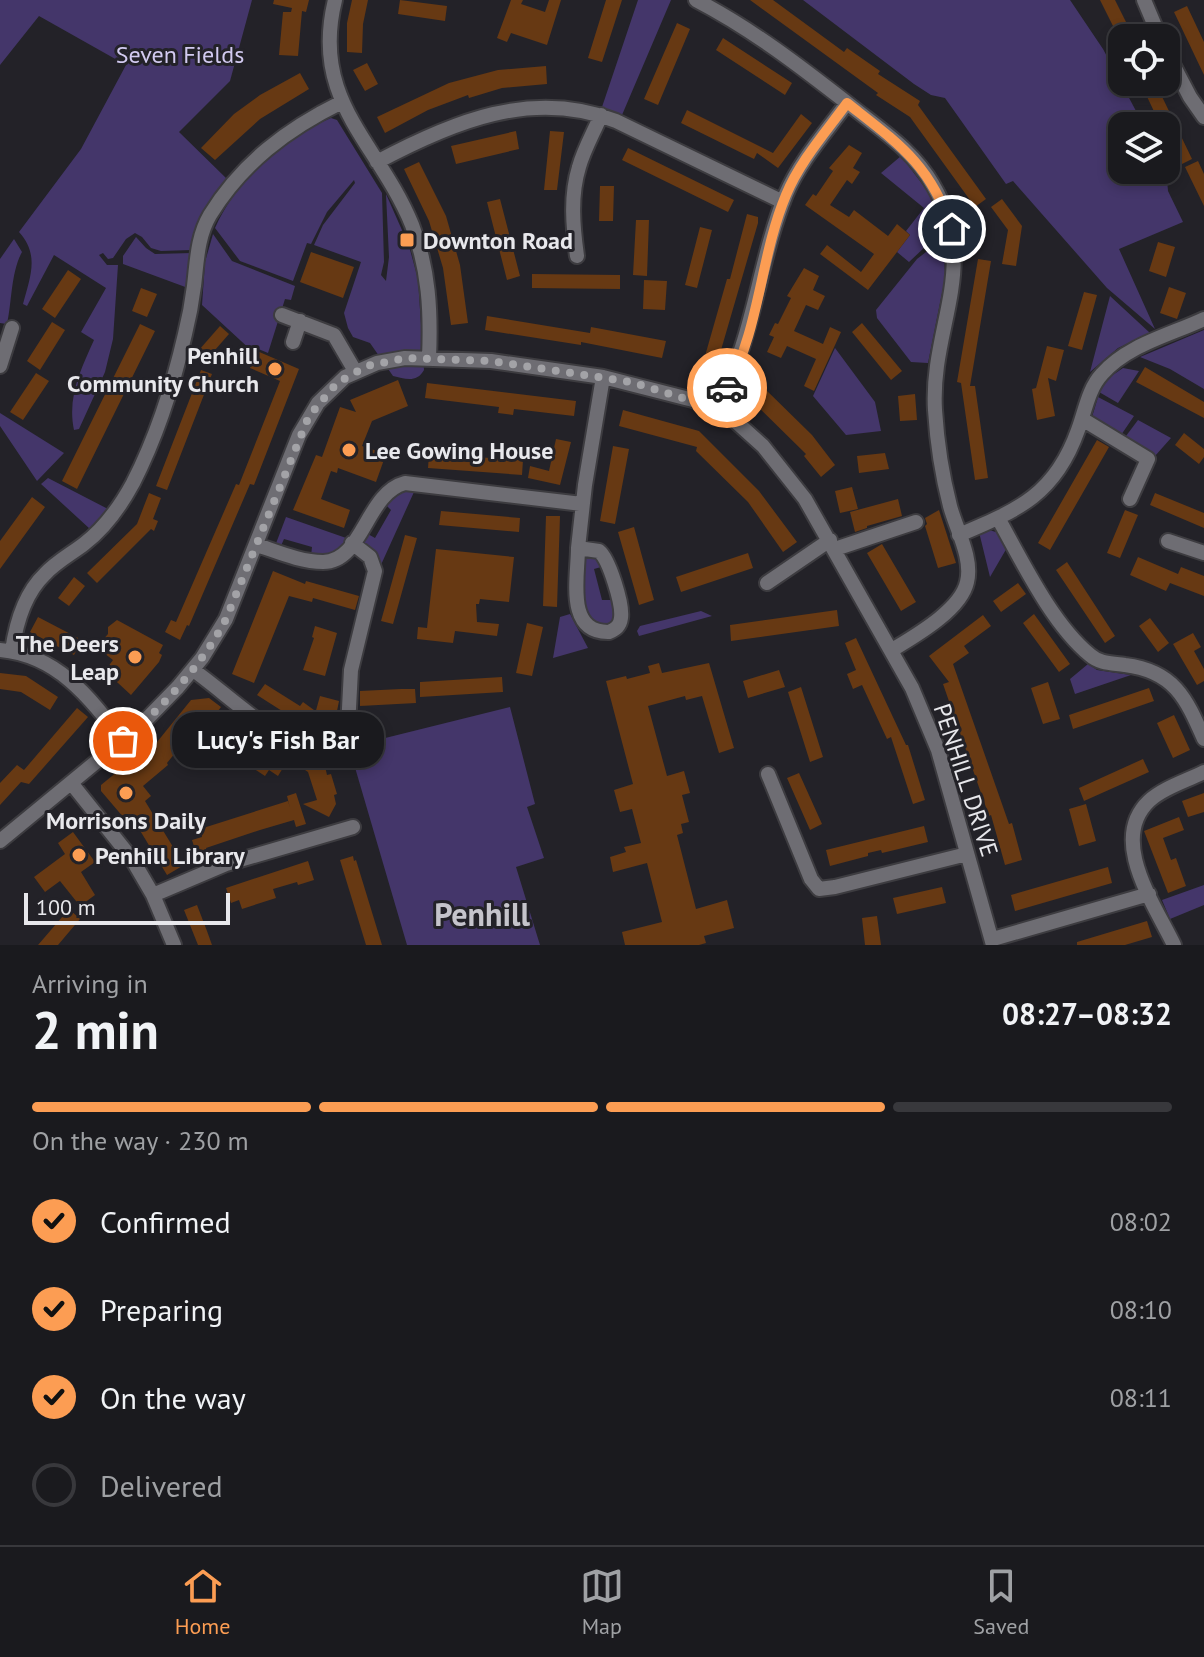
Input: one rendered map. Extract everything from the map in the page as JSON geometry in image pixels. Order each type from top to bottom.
[{"type":"street","points":[[335,0],[329,52],[331,70],[342,102],[411,223],[423,258],[431,314],[429,358]]},
{"type":"street","points":[[696,0],[730,18],[787,56],[914,158],[935,188],[952,229],[956,267],[936,368],[935,408],[945,484],[968,570],[963,592],[956,603],[892,650]]},
{"type":"street","points":[[1144,0],[1154,24]]},
{"type":"street","points":[[1180,78],[1204,117]]},
{"type":"street","points":[[123,741],[85,694],[61,672],[37,658],[6,651],[36,585],[45,573],[86,543],[110,520],[132,484],[166,405],[185,336],[198,251],[208,218],[242,172],[263,150],[342,102]]},
{"type":"street","points":[[715,408],[729,384],[746,340],[783,202],[798,172],[847,103]]},
{"type":"street","points":[[377,162],[425,137],[478,116],[558,107],[601,115],[783,202]]},
{"type":"street","points":[[577,256],[573,225],[576,183],[579,167],[601,115]]},
{"type":"street","points":[[282,315],[334,335],[355,371]]},
{"type":"street","points":[[959,535],[1027,502],[1054,479],[1065,463],[1095,383],[1121,356],[1204,319]]},
{"type":"street","points":[[293,342],[300,321]]},
{"type":"street","points":[[0,366],[12,328]]},
{"type":"street","name":"PENHILL DRIVE","points":[[0,841],[123,741],[167,700],[193,670],[219,632],[309,416],[337,383],[355,371],[389,360],[491,361],[603,377],[645,386],[715,408],[746,430],[780,466],[833,545],[917,699],[938,750],[993,942]]},
{"type":"street","points":[[578,548],[599,551],[608,562],[621,618],[617,627],[609,632],[589,628],[578,614],[578,548],[582,504],[603,377]]},
{"type":"street","points":[[1082,419],[1148,459],[1130,499]]},
{"type":"street","points":[[257,545],[321,562],[343,556],[383,496],[392,487],[405,483],[582,504]]},
{"type":"street","points":[[998,518],[1042,595],[1084,649],[1099,661],[1162,675],[1182,695],[1204,739]]},
{"type":"street","points":[[767,583],[833,545],[916,522]]},
{"type":"street","points":[[1168,541],[1204,553]]},
{"type":"street","points":[[193,670],[251,715],[290,740],[336,741],[344,736],[348,727],[351,670],[375,565],[352,543]]},
{"type":"street","points":[[1174,945],[1133,856],[1131,841],[1134,823],[1150,800],[1204,772]]},
{"type":"street","points":[[768,774],[811,879],[819,889],[967,854]]},
{"type":"street","points":[[72,784],[132,859],[153,895],[174,945]]},
{"type":"street","points":[[153,895],[226,864],[353,827]]},
{"type":"street","points":[[993,942],[1149,894]]},
{"type":"green space","name":"Seven Fields","points":[[0,0],[252,0],[230,81],[179,132],[227,179],[204,214],[192,250],[161,251],[151,248],[135,233],[126,239],[113,258],[108,259],[103,253],[99,255],[107,265],[118,265],[113,339],[105,372],[79,429],[74,430],[74,395],[94,340],[81,332],[106,288],[54,255],[27,306],[23,304],[32,266],[29,249],[19,232],[81,149],[126,65],[39,16],[0,65]]},
{"type":"green space","points":[[638,0],[671,0],[622,115],[602,107]]},
{"type":"green space","points":[[803,0],[1070,0],[1108,58],[1108,96],[1128,96],[1137,112],[1108,112],[1108,184],[1167,184],[1183,222],[1119,249],[1155,329],[1107,288],[1013,181],[1006,184],[945,98],[931,95]]},
{"type":"green space","points":[[331,118],[337,120],[382,193],[384,262],[381,275],[386,281],[389,257],[386,194],[409,246],[418,279],[424,370],[414,378],[393,376],[370,343],[353,337],[348,328],[344,313],[361,262],[314,245],[323,225],[355,183],[354,180],[327,212],[311,244],[307,243],[293,281],[240,261],[215,228],[235,193],[262,162],[295,137]]},
{"type":"green space","points":[[901,156],[929,193],[943,230],[909,262],[897,252],[910,235],[906,231],[924,208],[881,173]]},
{"type":"green space","points":[[213,234],[232,261],[295,286],[291,300],[285,299],[268,353],[256,348],[253,352],[202,305],[205,262]]},
{"type":"green space","points":[[136,237],[155,254],[192,253],[188,288],[123,264],[123,256]]},
{"type":"green space","points":[[944,238],[945,278],[928,363],[911,362],[877,318],[876,310],[917,259]]},
{"type":"green space","points":[[14,239],[22,252],[14,278],[7,324],[0,323],[0,259]]},
{"type":"green space","points":[[1110,296],[1150,333],[1118,348],[1090,372]]},
{"type":"green space","points":[[1204,330],[1204,389],[1170,369],[1140,357]]},
{"type":"green space","points":[[835,348],[875,402],[881,431],[846,435],[813,396]]},
{"type":"green space","points":[[1123,368],[1139,371],[1118,403],[1099,392],[1107,379]]},
{"type":"green space","points":[[1098,397],[1134,416],[1119,438],[1092,417]]},
{"type":"green space","points":[[0,413],[64,453],[37,481],[0,426]]},
{"type":"green space","points":[[1138,420],[1171,438],[1155,456],[1123,440]]},
{"type":"green space","points":[[48,478],[108,509],[90,529],[41,484]]},
{"type":"green space","points":[[414,488],[380,567],[367,551],[364,537],[366,533],[375,538],[391,510],[385,504],[392,494]]},
{"type":"green space","points":[[286,517],[349,539],[337,551],[323,556],[311,556],[312,547],[284,539],[280,548],[275,546]]},
{"type":"green space","points":[[986,529],[999,533],[1008,546],[990,577],[979,532]]},
{"type":"green space","points":[[588,555],[599,556],[601,567],[594,569],[602,600],[612,600],[616,612],[614,624],[604,628],[583,613],[584,558]]},
{"type":"green space","points":[[701,611],[712,616],[639,636],[637,631],[640,626]]},
{"type":"green space","points":[[570,614],[588,648],[553,658],[560,617]]},
{"type":"green space","points":[[1088,664],[1097,670],[1131,675],[1075,694],[1070,679]]},
{"type":"green space","points":[[510,707],[535,804],[527,807],[544,858],[516,867],[540,945],[407,945],[349,747]]},
{"type":"green space","points":[[1204,885],[1204,905],[1170,919],[1162,900]]},
{"type":"building","points":[[274,0],[309,0],[306,12],[302,11],[298,56],[279,55],[283,12],[291,12],[292,8],[273,4]]},
{"type":"building","points":[[352,0],[368,0],[362,53],[347,52],[347,23]]},
{"type":"building","points":[[400,0],[447,6],[445,21],[398,14]]},
{"type":"building","points":[[511,0],[523,0],[521,4],[545,12],[549,0],[561,0],[547,45],[511,33],[507,42],[497,38]]},
{"type":"building","points":[[606,0],[622,0],[602,62],[588,58]]},
{"type":"building","points":[[750,0],[773,0],[844,52],[847,48],[880,71],[878,74],[920,101],[918,105],[986,199],[975,207],[910,117]]},
{"type":"building","points":[[1100,0],[1115,0],[1127,24],[1112,24]]},
{"type":"building","points":[[1187,6],[1204,42],[1204,75],[1180,24],[1174,12]]},
{"type":"building","points":[[677,23],[690,29],[658,105],[644,99]]},
{"type":"building","points":[[723,38],[792,83],[785,95],[716,50]]},
{"type":"building","points":[[367,63],[378,84],[365,91],[353,70]]},
{"type":"building","points":[[546,66],[547,84],[502,88],[469,98],[468,95],[428,110],[385,133],[377,117],[449,83],[498,70]]},
{"type":"building","points":[[300,73],[309,89],[260,119],[215,160],[201,148],[234,114],[260,95]]},
{"type":"building","points":[[1147,96],[1162,96],[1169,112],[1154,112]]},
{"type":"building","points":[[687,110],[773,153],[801,114],[812,123],[778,168],[757,153],[754,159],[681,123]]},
{"type":"building","points":[[516,131],[519,149],[456,164],[451,146]]},
{"type":"building","points":[[550,131],[564,132],[557,190],[544,190]]},
{"type":"building","points":[[1180,134],[1192,159],[1180,165]]},
{"type":"building","points":[[849,145],[862,153],[853,168],[860,172],[852,184],[847,180],[830,205],[849,217],[854,210],[888,236],[897,224],[910,235],[868,290],[820,254],[827,245],[861,272],[874,254],[805,205],[813,194],[816,196],[833,171],[829,168]]},
{"type":"building","points":[[628,148],[734,200],[728,212],[622,160]]},
{"type":"building","points":[[1198,161],[1204,174],[1204,206],[1185,167]]},
{"type":"building","points":[[419,162],[446,216],[460,265],[468,323],[451,325],[443,268],[429,221],[404,169]]},
{"type":"building","points":[[600,186],[614,186],[613,221],[599,221]]},
{"type":"building","points":[[500,199],[520,276],[507,280],[487,202]]},
{"type":"building","points":[[1002,199],[1022,226],[1016,266],[1002,264],[1008,230],[991,207]]},
{"type":"building","points":[[747,214],[758,217],[758,223],[712,381],[699,377]]},
{"type":"building","points":[[636,220],[649,220],[647,276],[633,275]]},
{"type":"building","points":[[700,227],[712,230],[697,288],[685,285]]},
{"type":"building","points":[[1158,242],[1175,247],[1166,277],[1149,271]]},
{"type":"building","points":[[311,252],[354,267],[343,298],[300,282]]},
{"type":"building","points":[[978,259],[991,261],[970,386],[975,386],[988,478],[975,480],[961,383],[957,382]]},
{"type":"building","points":[[804,268],[819,276],[813,290],[825,296],[818,310],[806,305],[794,331],[823,344],[830,327],[841,332],[814,391],[804,386],[816,359],[787,346],[781,358],[767,352],[774,337],[769,335],[775,323],[778,324],[791,298],[787,296]]},
{"type":"building","points":[[68,270],[81,279],[55,318],[42,309]]},
{"type":"building","points":[[532,274],[620,275],[620,289],[532,288]]},
{"type":"building","points":[[644,280],[667,281],[665,310],[643,309]]},
{"type":"building","points":[[1169,287],[1186,293],[1177,319],[1160,313]]},
{"type":"building","points":[[141,288],[157,294],[147,317],[132,311]]},
{"type":"building","points":[[1084,292],[1097,295],[1082,350],[1068,346]]},
{"type":"building","points":[[487,316],[590,333],[591,327],[666,341],[662,358],[581,342],[581,345],[485,330]]},
{"type":"building","points":[[52,322],[65,330],[40,370],[27,361]]},
{"type":"building","points":[[862,323],[902,371],[891,380],[852,332]]},
{"type":"building","points":[[140,324],[155,331],[77,489],[62,481]]},
{"type":"building","points":[[220,326],[229,334],[208,358],[199,350]]},
{"type":"building","points":[[1047,346],[1064,350],[1056,381],[1048,378],[1055,416],[1037,420],[1032,389],[1036,388]]},
{"type":"building","points":[[257,351],[299,369],[254,485],[250,484],[189,626],[180,640],[165,632],[171,620],[176,622],[236,484],[239,485],[280,381],[250,368]]},
{"type":"building","points":[[1145,367],[1204,402],[1204,418],[1136,382]]},
{"type":"building","points":[[201,370],[212,374],[167,490],[156,486]]},
{"type":"building","points":[[36,373],[49,381],[23,420],[10,412]]},
{"type":"building","name":"Lee Gowing House","points":[[398,380],[408,406],[372,421],[362,446],[386,454],[376,482],[338,468],[337,473],[331,471],[321,499],[350,510],[344,528],[293,510],[316,455],[322,457],[340,407],[356,412],[350,400]]},
{"type":"building","points":[[757,381],[812,435],[835,465],[821,477],[804,456],[806,454],[745,394]]},
{"type":"building","points":[[427,383],[576,401],[574,416],[514,409],[513,415],[498,413],[499,407],[425,398]]},
{"type":"building","points":[[915,394],[917,420],[900,421],[898,396]]},
{"type":"building","points":[[623,410],[699,431],[759,491],[797,542],[783,552],[748,502],[696,451],[697,447],[619,426]]},
{"type":"building","points":[[1184,433],[1204,449],[1204,457],[1199,464],[1175,445]]},
{"type":"building","points":[[556,439],[571,442],[560,485],[528,478],[530,466],[549,471]]},
{"type":"building","points":[[1097,440],[1109,447],[1050,550],[1038,543]]},
{"type":"building","points":[[613,446],[629,449],[615,524],[600,521]]},
{"type":"building","points":[[885,453],[889,469],[859,473],[857,456]]},
{"type":"building","points":[[429,454],[523,460],[522,475],[428,468]]},
{"type":"building","points":[[852,487],[858,509],[840,513],[835,491]]},
{"type":"building","points":[[149,493],[161,498],[153,519],[158,521],[154,531],[151,529],[97,583],[87,573],[137,524]]},
{"type":"building","points":[[1155,493],[1204,513],[1204,528],[1150,505]]},
{"type":"building","points":[[32,497],[45,507],[0,569],[0,541]]},
{"type":"building","points":[[898,499],[902,516],[855,532],[850,512]]},
{"type":"building","points":[[939,510],[956,563],[938,568],[925,518]]},
{"type":"building","points":[[1125,510],[1138,515],[1120,558],[1107,553]]},
{"type":"building","points":[[441,511],[520,518],[519,532],[439,525]]},
{"type":"building","points":[[546,516],[560,516],[557,607],[543,606]]},
{"type":"building","points":[[634,527],[654,600],[639,605],[618,532]]},
{"type":"building","points":[[405,535],[417,538],[393,624],[381,621]]},
{"type":"building","points":[[882,544],[916,602],[901,611],[867,553]]},
{"type":"building","points":[[436,549],[514,557],[509,602],[480,599],[476,604],[477,622],[499,624],[497,636],[455,631],[453,643],[417,639],[418,627],[427,628]]},
{"type":"building","points":[[748,553],[753,568],[681,592],[676,577]]},
{"type":"building","points":[[1138,557],[1178,574],[1181,567],[1204,576],[1204,596],[1170,583],[1166,591],[1130,575]]},
{"type":"building","points":[[1067,562],[1115,636],[1105,643],[1056,570]]},
{"type":"building","points":[[273,571],[305,584],[306,581],[359,596],[355,610],[313,598],[312,602],[289,596],[254,683],[232,674]]},
{"type":"building","points":[[74,577],[85,586],[69,606],[58,598]]},
{"type":"building","points":[[1018,583],[1026,594],[1001,612],[993,601]]},
{"type":"building","points":[[837,610],[839,626],[731,641],[730,625]]},
{"type":"building","points":[[1034,614],[1070,664],[1059,672],[1023,623]]},
{"type":"building","points":[[983,615],[991,626],[964,646],[969,653],[953,664],[1009,824],[1012,823],[1022,860],[1005,865],[991,815],[943,684],[949,682],[929,656]]},
{"type":"building","points":[[38,617],[82,640],[74,655],[30,632]]},
{"type":"building","points":[[1150,618],[1169,643],[1158,652],[1139,626]]},
{"type":"building","name":"The Deers Leap","points":[[117,620],[163,645],[159,662],[131,695],[105,671],[113,660],[104,653],[107,649],[101,642],[108,634],[108,627]]},
{"type":"building","points":[[527,623],[543,627],[532,676],[516,673]]},
{"type":"building","points":[[315,626],[337,633],[325,676],[303,670]]},
{"type":"building","points":[[1193,633],[1201,647],[1194,651],[1204,669],[1204,681],[1197,685],[1173,644]]},
{"type":"building","points":[[856,638],[908,745],[925,800],[913,804],[891,737],[887,739],[862,685],[853,689],[847,674],[856,670],[845,643]]},
{"type":"building","points":[[659,663],[662,673],[709,663],[734,748],[719,753],[702,696],[686,700],[685,696],[648,706],[667,776],[684,771],[690,793],[682,795],[689,822],[681,824],[683,833],[677,835],[696,909],[727,900],[734,928],[704,936],[706,943],[699,945],[625,945],[622,932],[662,922],[647,863],[613,872],[610,857],[626,852],[624,847],[641,843],[632,809],[620,812],[614,790],[633,784],[606,681],[650,673],[648,666]]},
{"type":"building","points":[[779,670],[785,687],[748,698],[743,681]]},
{"type":"building","points":[[0,673],[26,676],[58,697],[50,710],[21,692],[0,689]]},
{"type":"building","points":[[502,677],[503,692],[420,697],[420,682]]},
{"type":"building","points":[[1048,682],[1060,719],[1043,724],[1031,688]]},
{"type":"building","points":[[265,684],[300,706],[303,702],[314,710],[304,725],[257,695]]},
{"type":"building","points":[[801,687],[823,757],[810,762],[788,692]]},
{"type":"building","points":[[1149,688],[1154,701],[1073,729],[1069,715]]},
{"type":"building","points":[[415,689],[416,703],[360,706],[360,691]]},
{"type":"building","points":[[320,696],[339,701],[335,721],[315,714]]},
{"type":"building","points":[[209,698],[221,707],[213,718],[206,713],[198,714],[175,743],[180,747],[168,765],[143,786],[151,796],[145,801],[184,865],[167,875],[130,814],[124,818],[101,791],[101,785],[151,744],[153,747],[191,700]]},
{"type":"building","points":[[77,708],[88,717],[29,784],[21,782],[0,805],[0,783],[17,765],[24,770]]},
{"type":"building","points":[[1174,715],[1190,750],[1173,758],[1157,723]]},
{"type":"building","points":[[221,725],[276,760],[280,753],[289,758],[278,776],[269,770],[265,776],[219,746],[223,740],[215,735]]},
{"type":"building","points":[[312,758],[325,766],[327,775],[331,774],[337,794],[334,795],[336,804],[329,817],[303,804],[317,800],[305,770]]},
{"type":"building","points":[[1143,759],[1149,772],[1084,801],[1079,788]]},
{"type":"building","points":[[799,773],[822,824],[810,830],[787,778]]},
{"type":"building","points":[[296,793],[306,824],[296,827],[294,820],[260,830],[206,848],[208,856],[198,859],[192,840],[202,837],[200,829],[288,801],[290,808],[287,796]]},
{"type":"building","points":[[1204,793],[1204,812],[1188,817],[1182,801]]},
{"type":"building","points":[[1086,804],[1096,841],[1079,846],[1069,809]]},
{"type":"building","points":[[1179,817],[1184,830],[1163,838],[1171,860],[1176,858],[1186,886],[1168,893],[1144,831]]},
{"type":"building","points":[[924,826],[928,842],[882,853],[881,850],[868,853],[868,856],[830,866],[826,850]]},
{"type":"building","points":[[73,832],[95,862],[81,872],[95,895],[80,906],[60,881],[45,892],[34,877],[65,854],[58,843]]},
{"type":"building","points":[[353,856],[382,945],[366,945],[340,860]]},
{"type":"building","points":[[308,861],[314,880],[273,889],[276,898],[242,909],[239,900],[231,903],[226,888]]},
{"type":"building","points":[[1108,867],[1112,883],[1015,911],[1011,895]]},
{"type":"building","points":[[942,887],[946,903],[897,914],[893,898]]},
{"type":"building","points":[[197,905],[212,945],[198,945],[184,910]]},
{"type":"building","points":[[69,909],[80,919],[58,945],[38,945]]},
{"type":"building","points":[[877,916],[881,945],[865,945],[862,918]]},
{"type":"building","points":[[1147,921],[1152,937],[1125,945],[1077,945],[1077,942]]},
{"type":"way so far","points":[[123,741],[167,700],[211,645],[226,619],[299,435],[318,403],[337,383],[355,371],[405,358],[484,360],[631,382],[715,408],[727,388]]},
{"type":"place","name":"Downton Road","points":[[407,240]]},
{"type":"place","name":"Penhill Community Church","points":[[275,369]]},
{"type":"place","name":"Lee Gowing House","points":[[349,450]]},
{"type":"place","name":"The Deers Leap","points":[[135,657]]},
{"type":"place","name":"Lucy's Fish Bar","points":[[123,741]]},
{"type":"place","name":"Morrisons Daily","points":[[126,793]]},
{"type":"place","name":"Penhill Library","points":[[79,855]]},
{"type":"district","name":"Penhill","points":[[482,914]]},
{"type":"route","points":[[727,388],[746,340],[786,194],[802,165],[847,103],[914,158],[935,188],[952,229]]}]
